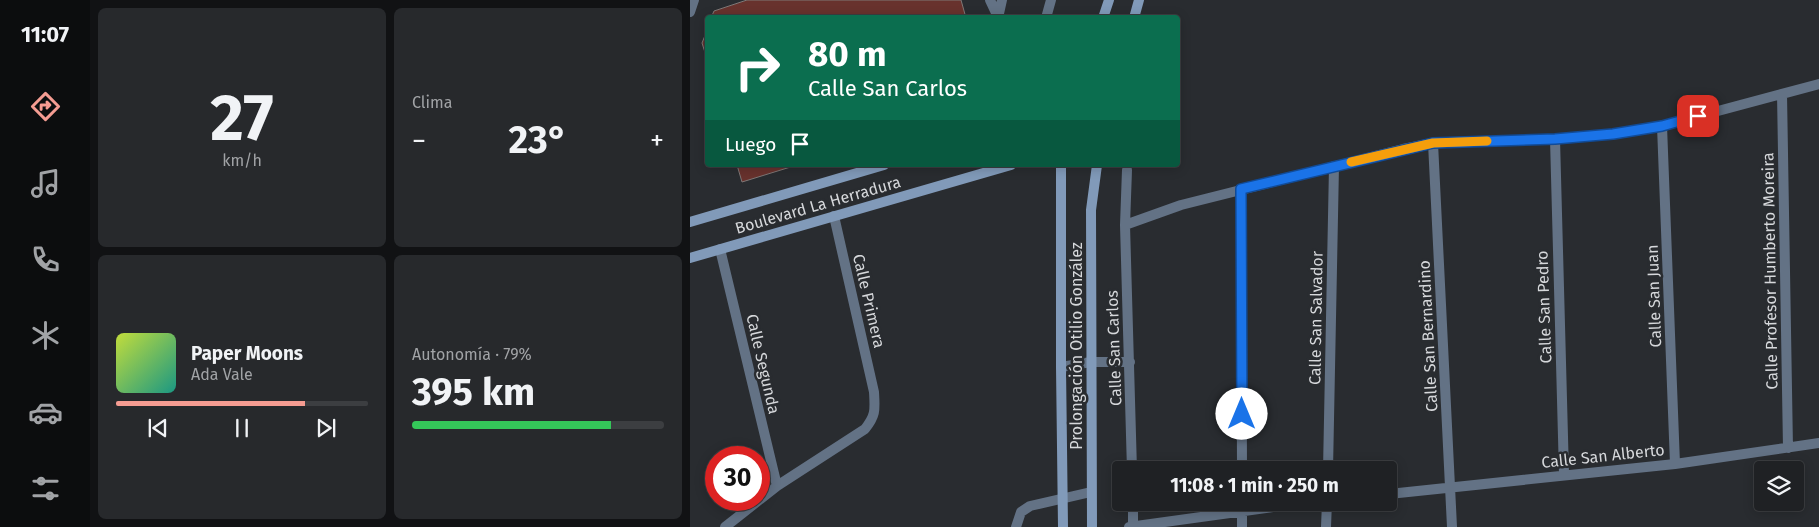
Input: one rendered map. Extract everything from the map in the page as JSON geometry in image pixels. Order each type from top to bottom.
[{"type":"main road","points":[[1104,15],[1109,0]]},
{"type":"main road","points":[[1135,15],[1139,0]]},
{"type":"main road","name":"Boulevard La Herradura","points":[[690,222],[877,167]]},
{"type":"main road","name":"Boulevard La Herradura","points":[[690,258],[1004,167]]},
{"type":"main road","name":"Prolongación Otilio González","points":[[1061,167],[1063,527]]},
{"type":"main road","name":"Prolongación Otilio González","points":[[1092,527],[1091,210],[1097,167]]},
{"type":"street","points":[[690,12],[694,0]]},
{"type":"street","points":[[990,0],[997,15]]},
{"type":"street","points":[[998,15],[1002,0]]},
{"type":"street","points":[[1047,15],[1051,0]]},
{"type":"street","points":[[1125,224],[1181,204],[1433,143],[1555,139],[1613,134],[1662,126],[1819,84]]},
{"type":"street","name":"Calle Profesor Humberto Moreira","points":[[1782,94],[1788,448]]},
{"type":"street","name":"Calle San Juan","points":[[1662,126],[1676,464]]},
{"type":"street","name":"Calle San Pedro","points":[[1555,139],[1564,474]]},
{"type":"street","name":"Calle San Bernardino","points":[[1433,143],[1452,527]]},
{"type":"street","name":"Calle San Salvador","points":[[1328,461],[1334,166]]},
{"type":"street","name":"Calle San Carlos","points":[[1128,170],[1125,224],[1132,461]]},
{"type":"street","points":[[1241,189],[1242,461]]},
{"type":"street","name":"Calle Primera","points":[[725,527],[777,486],[865,429],[873,419],[874,392],[834,216]]},
{"type":"street","name":"Calle Segunda","points":[[720,249],[777,486]]},
{"type":"street","points":[[1061,367],[1091,362],[1130,362]]},
{"type":"street","name":"Calle San Alberto","points":[[1397,493],[1564,474],[1676,464],[1819,443]]},
{"type":"street","points":[[1016,527],[1021,512],[1030,506],[1091,492]]},
{"type":"street","points":[[1133,511],[1132,527],[1220,511]]},
{"type":"street","points":[[1242,511],[1242,527]]},
{"type":"street","points":[[1326,527],[1327,511]]},
{"type":"building","points":[[747,0],[961,0],[965,15],[712,15],[714,11]]},
{"type":"building","points":[[705,36],[705,52],[702,43]]},
{"type":"building","points":[[738,167],[791,167],[742,182]]},
{"type":"slow traffic","points":[[1351,162],[1433,143],[1487,141]]},
{"type":"route","points":[[1242,414],[1241,189],[1433,143],[1555,139],[1613,134],[1662,126],[1698,116]]}]
